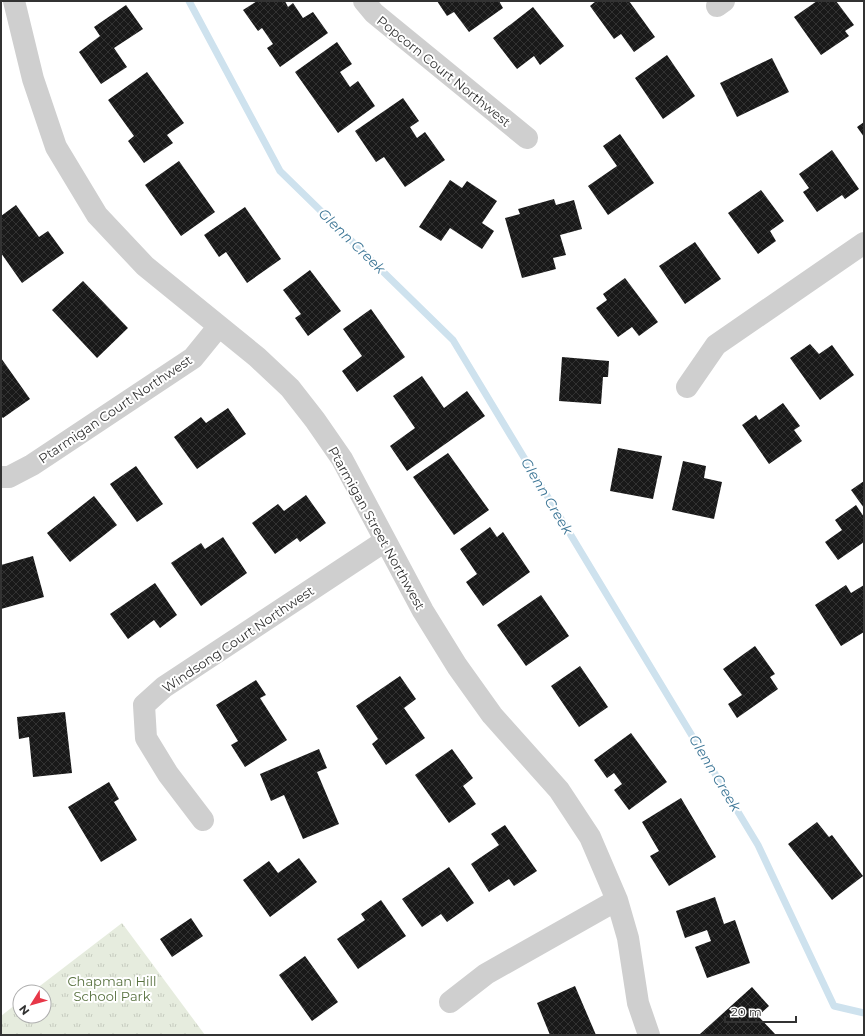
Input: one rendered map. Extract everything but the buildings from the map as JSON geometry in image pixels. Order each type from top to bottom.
[{"type":"street","name":"Ptarmigan Street Northwest","points":[[14,1],[33,79],[56,147],[97,215],[145,266],[258,357],[290,388],[315,420],[342,459],[423,611],[457,666],[492,716],[559,790],[590,837],[617,900],[628,938],[638,1003],[649,1035]]},
{"type":"street","name":"Popcorn Court Northwest","points":[[364,1],[374,13],[527,138]]},
{"type":"street","points":[[687,387],[716,345],[861,251]]},
{"type":"street","name":"Ptarmigan Court Northwest","points":[[1,477],[9,477],[32,465],[193,358],[219,326]]},
{"type":"street","name":"Windsong Court Northwest","points":[[204,820],[168,774],[146,738],[144,705],[164,687],[385,542]]},
{"type":"street","points":[[450,1002],[486,974],[617,900]]},
{"type":"green space","name":"Chapman Hill School Park","points":[[122,923],[205,1035],[1,1035],[1,1016],[12,1007],[12,1024],[52,1024],[52,984],[42,984]]},
{"type":"waterway","name":"Glenn Creek","points":[[189,1],[280,171],[453,340],[758,845],[834,1006],[864,1013]]}]
